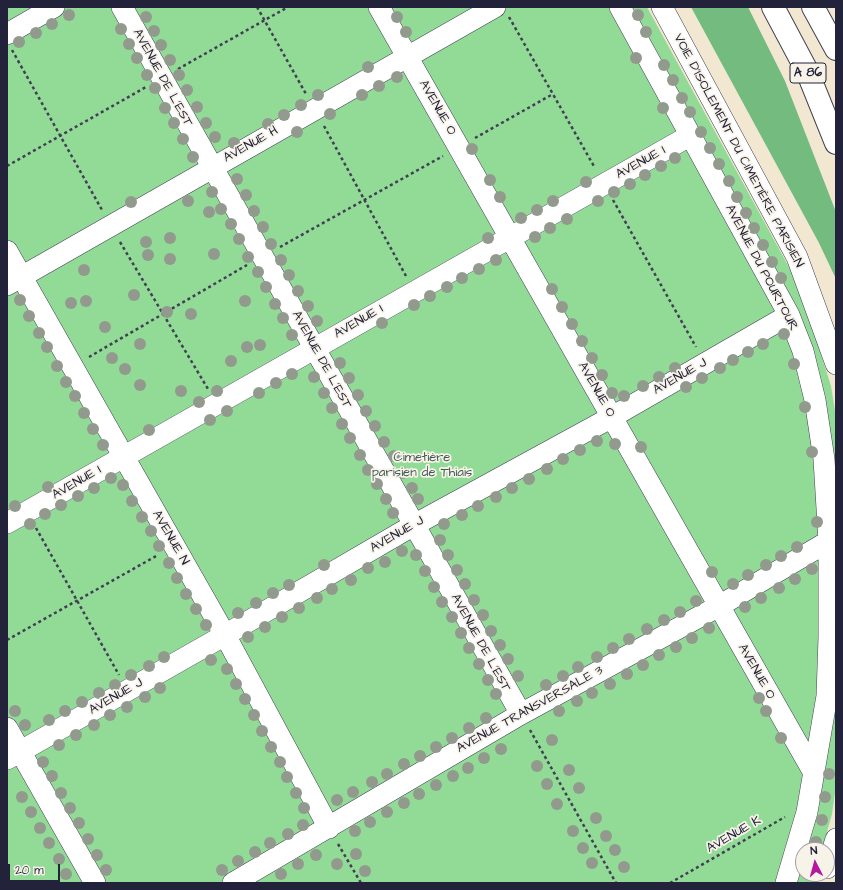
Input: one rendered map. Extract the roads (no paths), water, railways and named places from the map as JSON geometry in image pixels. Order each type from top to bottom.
[{"type":"highway","name":"A 86","points":[[773,7],[807,71],[836,143]]},
{"type":"highway","name":"A 86","points":[[813,7],[836,49]]},
{"type":"lane","points":[[7,34],[54,7]]},
{"type":"lane","name":"AVENUE DE L'EST","points":[[122,7],[520,714]]},
{"type":"lane","name":"AVENUE O","points":[[379,7],[814,773]]},
{"type":"lane","name":"AVENUE H","points":[[14,280],[495,7]]},
{"type":"lane","name":"AVENUE DU POURTOUR","points":[[620,7],[789,315],[803,351],[815,400],[824,459],[829,541],[829,637],[827,696],[808,804],[786,883]]},
{"type":"lane","name":"VOIE D'ISOLEMENT DU CIMETIÈRE PARISIEN","points":[[662,7],[797,257],[836,364]]},
{"type":"lane","name":"AVENUE I","points":[[7,523],[691,135]]},
{"type":"lane","name":"AVENUE N","points":[[7,251],[14,280],[73,367],[225,635],[329,828]]},
{"type":"lane","name":"AVENUE J","points":[[14,755],[414,525],[612,417],[789,315]]},
{"type":"lane","name":"AVENUE TRANSVERSALE 3","points":[[233,883],[329,828],[520,714],[719,606],[829,541]]},
{"type":"lane","points":[[7,728],[14,755],[95,883]]},
{"type":"park label","name":"Cimetière parisien de Thiais","points":[[422,466]]}]
